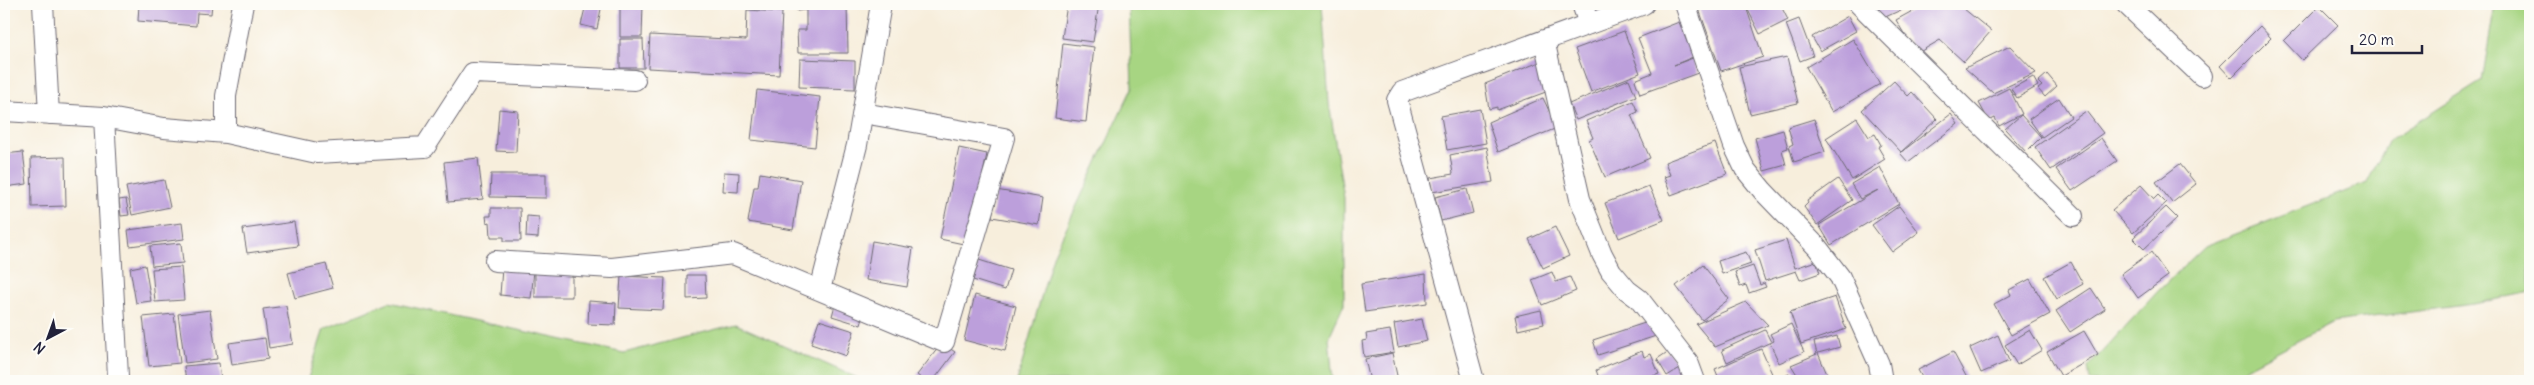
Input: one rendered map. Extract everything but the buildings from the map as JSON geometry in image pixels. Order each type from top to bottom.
[{"type":"street","points":[[43,4],[49,114]]},
{"type":"street","points":[[226,133],[226,96],[243,4]]},
{"type":"street","points":[[820,290],[857,144],[882,4]]},
{"type":"street","points":[[1582,4],[1589,24]]},
{"type":"street","points":[[1474,381],[1398,100],[1402,92],[1644,4]]},
{"type":"street","points":[[1686,4],[1734,146],[1746,169],[1763,191],[1818,247],[1840,277],[1880,364],[1882,381]]},
{"type":"street","points":[[1858,4],[2073,216]]},
{"type":"street","points":[[2126,4],[2202,76]]},
{"type":"street","points":[[1544,40],[1580,199],[1602,254],[1611,271],[1626,290],[1639,299],[1688,362],[1694,381]]},
{"type":"street","points":[[4,111],[104,117],[164,128],[226,133],[317,153],[425,147],[473,73],[635,80]]},
{"type":"street","points":[[496,261],[612,268],[733,254],[944,342],[1004,138],[863,113]]},
{"type":"street","points":[[104,117],[118,376]]},
{"type":"green space","points":[[1129,4],[1322,4],[1329,103],[1344,198],[1344,304],[1329,337],[1333,381],[1017,381],[1053,256],[1132,88]]},
{"type":"green space","points":[[2495,4],[2530,4],[2530,292],[2474,304],[2333,322],[2246,368],[2235,381],[2090,381],[2088,367],[2159,290],[2205,246],[2367,183],[2389,140],[2482,81]]},
{"type":"green space","points":[[389,302],[624,353],[736,324],[864,381],[307,381],[324,329]]}]
